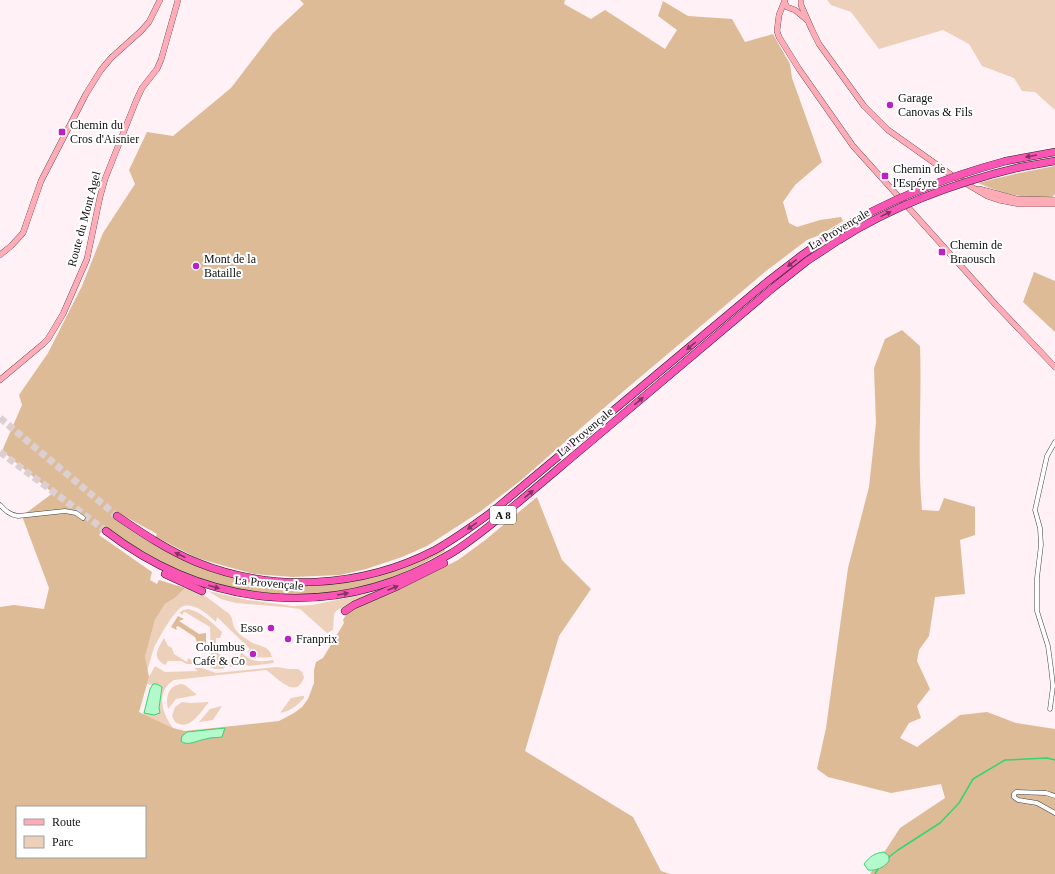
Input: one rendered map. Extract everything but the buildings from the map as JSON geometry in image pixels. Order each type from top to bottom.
[{"type":"highway","name":"La Provençale","points":[[117,516],[154,541],[195,561],[235,574],[255,578],[285,582],[339,580],[361,576],[400,565],[434,550],[454,539],[493,511],[767,282],[835,232],[863,216],[910,193],[957,175],[1006,161],[1055,152]]},
{"type":"highway","name":"La Provençale","points":[[106,531],[140,555],[171,572],[218,589],[261,596],[299,598],[338,595],[383,585],[431,564],[467,543],[519,502],[774,287],[807,261],[839,240],[878,218],[932,194],[983,176],[1055,161]]},
{"type":"highway","points":[[346,611],[354,605],[398,586],[434,568],[451,558],[467,543]]},
{"type":"highway","points":[[140,555],[155,568],[202,591]]},
{"type":"main road","points":[[0,255],[23,233],[41,181],[86,94],[101,70],[111,58],[149,22],[160,0]]},
{"type":"main road","name":"Route du Mont Agel","points":[[0,380],[48,339],[68,302],[87,259],[105,179],[142,88],[159,65],[178,0]]},
{"type":"main road","points":[[807,20],[792,9],[785,1],[778,18],[777,31],[779,37],[799,69],[853,146],[996,305],[1055,367]]},
{"type":"main road","points":[[778,18],[801,3],[807,20],[823,49],[871,114],[896,136],[950,174],[987,196],[1006,202],[1025,204],[1055,204]]},
{"type":"main road","points":[[974,188],[1016,199],[1055,200]]},
{"type":"street","points":[[1050,709],[1053,686],[1051,668],[1048,646],[1037,611],[1037,578],[1041,545],[1040,528],[1035,510],[1047,456],[1055,442]]},
{"type":"street","points":[[0,505],[11,515],[18,516],[65,511],[76,513],[83,518]]},
{"type":"street","points":[[1055,796],[1046,793],[1016,792],[1014,794],[1014,797],[1018,800],[1037,803],[1055,813]]},
{"type":"green space","points":[[827,0],[1055,0],[1055,110],[1035,92],[1022,91],[1014,78],[982,66],[969,44],[943,30],[879,49],[851,12],[831,5]]},
{"type":"green space","points":[[185,588],[204,595],[228,613],[232,618],[234,627],[238,633],[251,642],[268,650],[272,657],[258,657],[250,654],[247,652],[250,649],[217,617],[216,622],[206,613],[193,606],[184,606],[172,617],[159,638],[147,671],[145,657],[155,620],[165,604],[175,598]]},
{"type":"green space","points":[[208,591],[248,600],[293,606],[312,605],[376,592],[377,594],[337,610],[334,614],[333,630],[327,633],[300,609],[236,603],[221,599]]},
{"type":"green space","points":[[188,609],[202,615],[222,632],[220,638],[216,638],[216,651],[224,659],[240,658],[241,652],[252,660],[273,660],[274,663],[225,667],[223,669],[215,669],[207,666],[206,665],[211,658],[210,627],[185,612],[183,615],[179,613]]},
{"type":"green space","points":[[164,638],[168,646],[172,648],[174,654],[187,662],[188,658],[197,664],[187,664],[181,661],[168,661],[165,665],[161,662],[158,659],[157,653]]},
{"type":"green space","points":[[155,666],[165,672],[198,671],[194,668],[202,668],[216,673],[277,667],[298,669],[302,672],[304,677],[301,684],[296,687],[286,685],[266,670],[174,680],[164,690],[162,696],[163,710],[173,728],[143,714],[154,715],[159,708],[162,690],[157,684],[147,684]]},
{"type":"green space","points":[[181,684],[185,685],[197,695],[176,699],[168,709],[168,693],[173,687]]},
{"type":"green space","points":[[304,696],[304,698],[296,706],[280,713],[291,698]]},
{"type":"green space","points":[[182,702],[209,702],[195,719],[186,724],[180,724],[175,722],[172,716],[175,707]]},
{"type":"green space","points":[[222,706],[213,720],[199,722],[210,709]]},
{"type":"shaded area","points":[[300,0],[565,0],[564,4],[591,19],[605,10],[665,49],[677,30],[658,16],[663,1],[688,16],[732,19],[745,42],[773,34],[790,64],[792,78],[822,162],[795,185],[783,202],[789,223],[797,227],[820,220],[841,217],[843,221],[822,234],[807,240],[766,271],[520,481],[481,511],[427,546],[402,557],[366,569],[340,575],[293,577],[254,574],[197,558],[156,537],[157,534],[115,511],[111,516],[137,534],[174,556],[216,572],[249,580],[282,585],[315,585],[348,582],[380,575],[413,564],[444,549],[445,551],[413,568],[375,583],[346,590],[287,594],[257,592],[227,587],[199,579],[154,559],[104,527],[99,535],[152,572],[150,580],[157,584],[159,580],[185,588],[175,598],[165,604],[155,620],[145,657],[149,677],[139,712],[173,728],[185,731],[279,721],[294,713],[302,707],[308,699],[314,683],[314,670],[316,662],[323,658],[344,623],[343,620],[349,610],[395,592],[458,560],[484,541],[537,497],[562,560],[591,589],[559,636],[525,751],[633,817],[661,871],[670,874],[0,874],[0,607],[14,605],[44,609],[49,588],[22,516],[53,493],[2,451],[22,405],[19,395],[48,353],[82,286],[103,233],[135,184],[129,170],[147,132],[173,136],[231,88],[273,33],[304,4]]},
{"type":"shaded area","points":[[1055,166],[1055,194],[1052,197],[1014,195],[978,183],[1019,173]]},
{"type":"shaded area","points":[[1034,272],[1055,281],[1055,332],[1023,302]]},
{"type":"shaded area","points":[[902,330],[920,346],[920,469],[922,510],[939,511],[944,498],[975,507],[975,535],[960,540],[965,594],[935,597],[929,636],[919,650],[917,661],[930,689],[917,706],[921,718],[909,723],[900,738],[917,747],[960,715],[987,712],[1016,723],[1055,729],[1055,874],[870,874],[900,828],[945,798],[941,784],[891,793],[828,777],[817,769],[826,728],[848,568],[869,487],[876,423],[874,368],[885,339]]},
{"type":"shaded area","points":[[178,616],[184,619],[179,621],[199,634],[206,633],[206,648],[197,642],[195,637],[178,626],[176,627],[177,630],[171,627]]},
{"type":"shaded area","points":[[153,684],[157,684],[162,687],[159,708],[160,713],[154,715],[144,713],[150,689]]},
{"type":"shaded area","points":[[225,728],[222,737],[189,743],[183,743],[181,741],[182,736],[187,732]]},
{"type":"shaded area","points":[[884,852],[889,856],[889,861],[880,868],[868,870],[864,864],[866,861],[873,855]]},
{"type":"waterway","points":[[889,857],[940,823],[959,803],[973,779],[1005,760],[1047,758],[1055,760]]},
{"type":"waterway","points":[[875,874],[878,869]]},
{"type":"tunnel","points":[[0,418],[117,516]]},
{"type":"tunnel","points":[[0,452],[106,531]]},
{"type":"place","name":"Garage Canovas & Fils","points":[[890,105]]},
{"type":"place","name":"Chemin du Cros d'Aisnier","points":[[62,132]]},
{"type":"place","name":"Chemin de l'Espéyre","points":[[885,176]]},
{"type":"place","name":"Chemin de Braousch","points":[[942,252]]},
{"type":"place","name":"Mont de la Bataille","points":[[196,266]]},
{"type":"place","name":"Esso","points":[[271,628]]},
{"type":"place","name":"Franprix","points":[[288,639]]},
{"type":"place","name":"Columbus Café & Co","points":[[253,654]]}]
